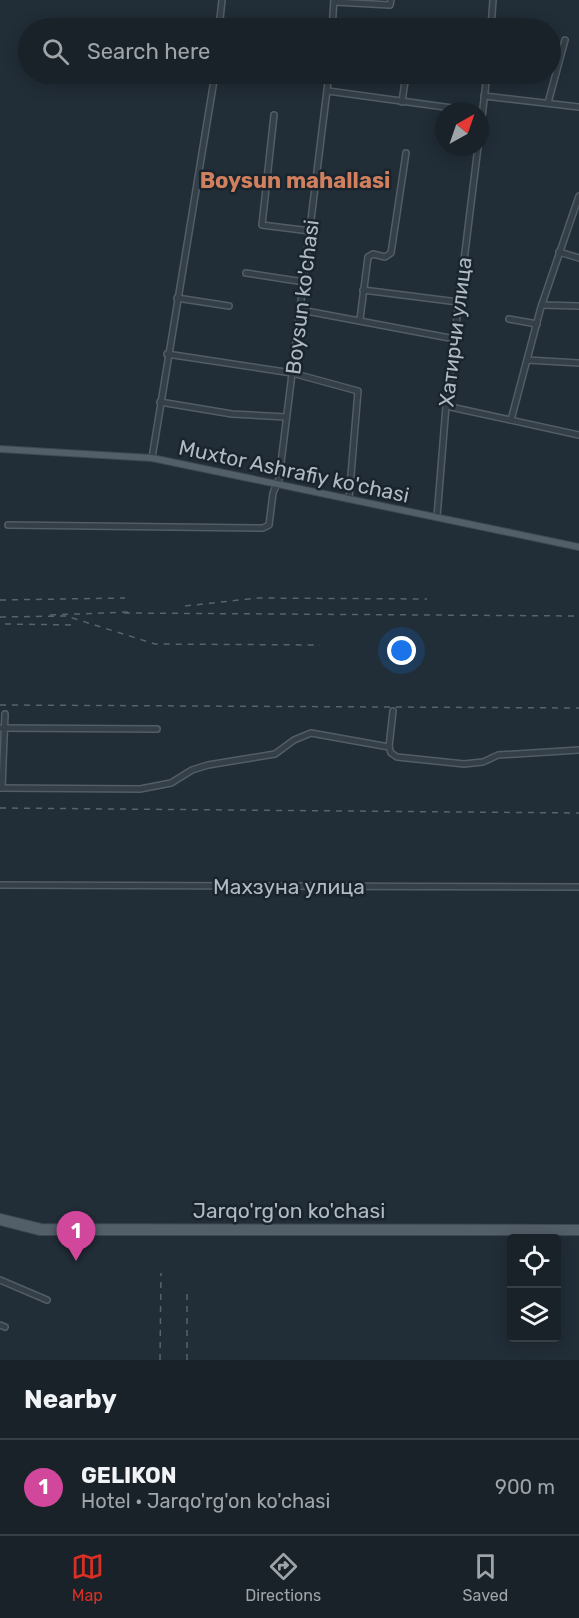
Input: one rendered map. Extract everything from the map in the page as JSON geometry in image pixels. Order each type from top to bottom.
[{"type":"main road","name":"Muxtor Ashrafiy ko'chasi","points":[[0,449],[152,458],[579,547]]},
{"type":"main road","name":"Jarqo'rg'on ko'chasi","points":[[0,1217],[41,1227],[579,1228]]},
{"type":"main road","name":"Jarqo'rg'on ko'chasi","points":[[0,1222],[48,1232],[579,1232]]},
{"type":"street","points":[[220,18],[222,0]]},
{"type":"street","points":[[333,18],[334,1],[390,5],[391,0]]},
{"type":"street","points":[[492,18],[494,0]]},
{"type":"street","points":[[561,55],[565,40]]},
{"type":"street","points":[[152,458],[167,354],[214,84]]},
{"type":"street","name":"Boysun ko'chasi","points":[[8,525],[263,528],[271,521],[273,494],[278,484],[301,310],[328,84]]},
{"type":"street","points":[[402,102],[405,84]]},
{"type":"street","points":[[483,102],[486,84]]},
{"type":"street","points":[[548,103],[553,84]]},
{"type":"street","points":[[328,91],[435,106]]},
{"type":"street","points":[[484,96],[579,107]]},
{"type":"street","points":[[274,115],[262,225],[310,231]]},
{"type":"street","points":[[360,319],[368,257],[373,254],[385,257],[391,253],[406,153]]},
{"type":"street","name":"Хатирчи улица","points":[[437,517],[446,406],[477,156]]},
{"type":"street","points":[[511,420],[542,305],[579,196]]},
{"type":"street","points":[[559,252],[579,258]]},
{"type":"street","points":[[246,273],[304,282]]},
{"type":"street","points":[[363,290],[458,302]]},
{"type":"street","points":[[177,298],[229,306]]},
{"type":"street","points":[[542,305],[579,306]]},
{"type":"street","points":[[301,310],[360,319],[455,339]]},
{"type":"street","points":[[509,319],[537,324]]},
{"type":"street","points":[[167,354],[292,373],[358,391],[349,499]]},
{"type":"street","points":[[527,360],[579,363]]},
{"type":"street","points":[[160,402],[232,414],[286,417]]},
{"type":"street","points":[[446,406],[579,435]]},
{"type":"street","points":[[393,711],[389,747],[391,753],[397,757],[464,764],[483,762],[498,755],[579,750]]},
{"type":"street","points":[[5,714],[2,728],[1,788],[140,789],[171,783],[198,768],[275,754],[294,740],[311,733],[389,747]]},
{"type":"street","points":[[2,728],[157,729]]},
{"type":"street","name":"Махзуна улица","points":[[0,885],[579,887]]},
{"type":"street","points":[[0,1280],[47,1300]]},
{"type":"railway","points":[[0,600],[125,598]]},
{"type":"railway","points":[[185,606],[258,598],[427,599]]},
{"type":"railway","points":[[50,615],[131,612]]},
{"type":"railway","points":[[124,613],[579,616]]},
{"type":"railway","points":[[0,617],[66,616],[155,644],[320,645]]},
{"type":"railway","points":[[5,624],[74,625]]},
{"type":"railway","points":[[0,705],[579,708]]},
{"type":"railway","points":[[0,808],[579,813]]},
{"type":"railway","points":[[160,1360],[161,1273]]},
{"type":"railway","points":[[187,1289],[187,1360]]},
{"type":"place","name":"GELIKON","points":[[76,1261]]},
{"type":"district","name":"Boysun mahallasi","points":[[295,180]]}]
